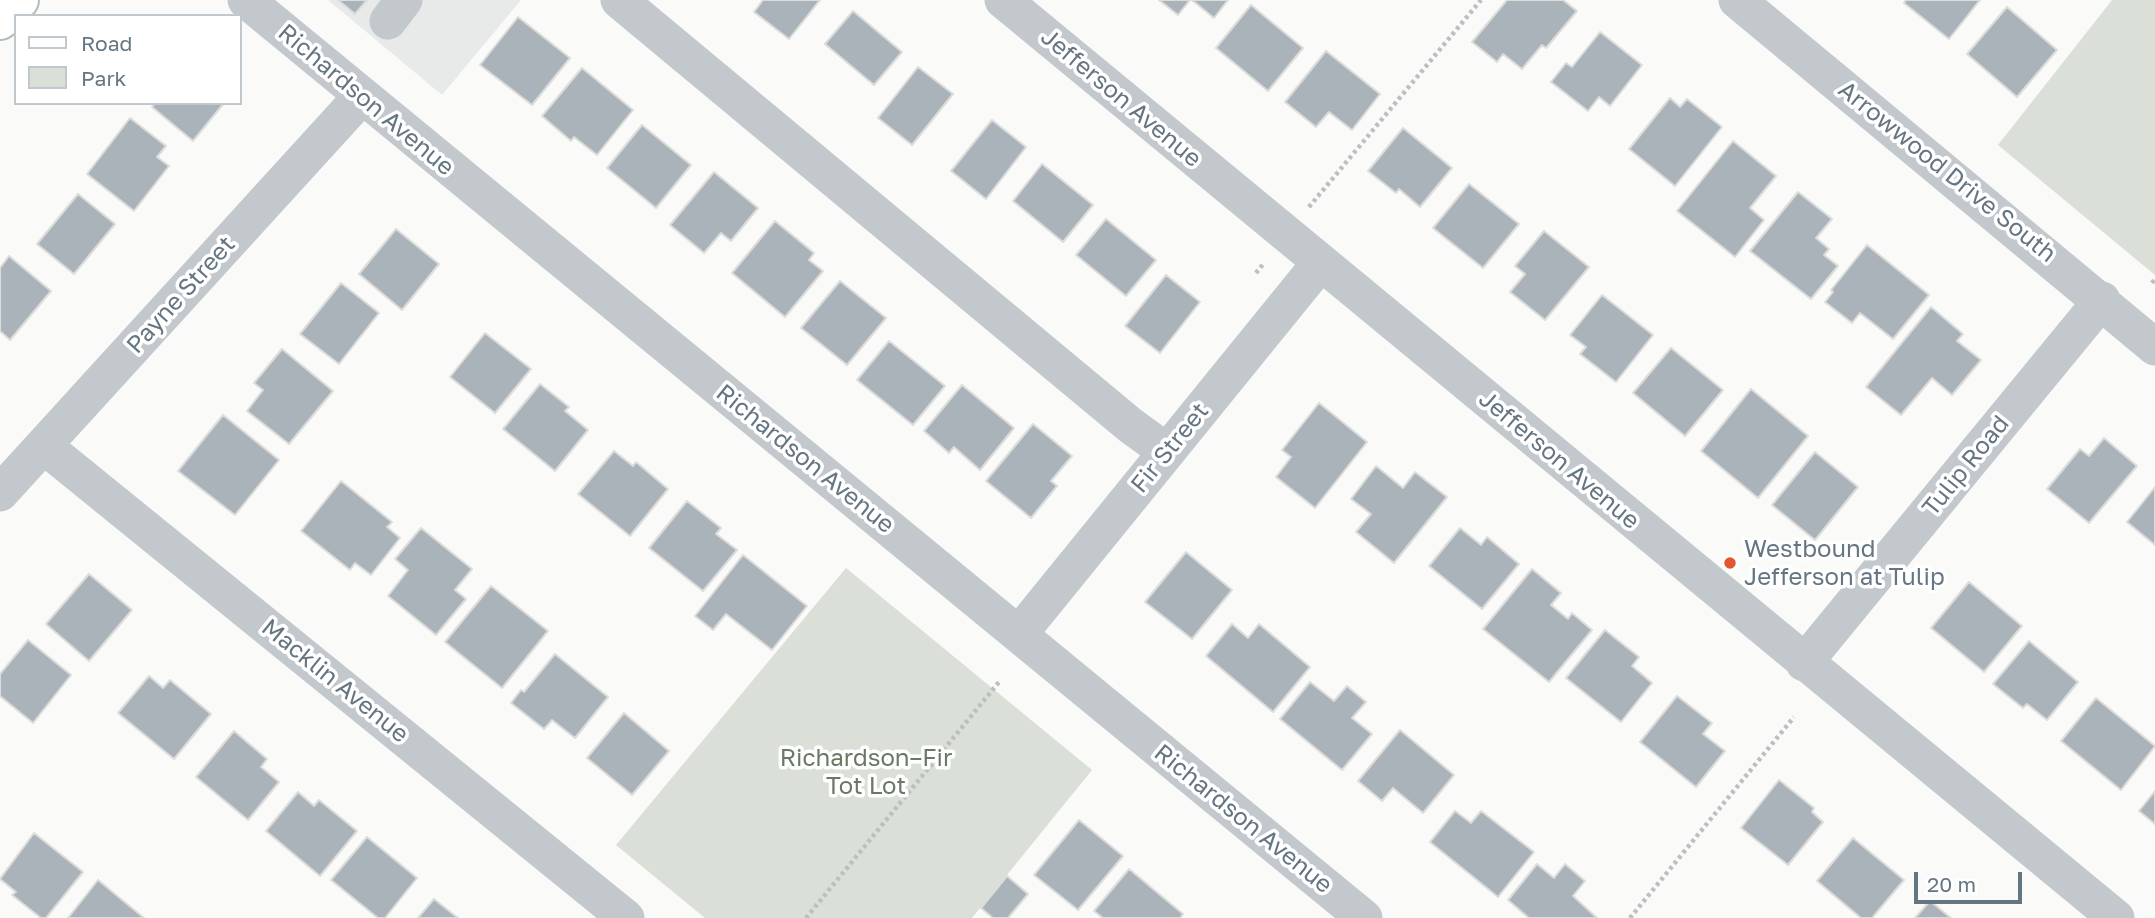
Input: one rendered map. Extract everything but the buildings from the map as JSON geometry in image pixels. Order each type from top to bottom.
[{"type":"main road","points":[[0,20],[19,0]]},
{"type":"street","name":"Richardson Avenue","points":[[246,0],[1364,918]]},
{"type":"street","points":[[619,0],[1130,425],[1167,452]]},
{"type":"street","name":"Jefferson Avenue","points":[[1003,0],[2116,918]]},
{"type":"street","name":"Arrowwood Drive South","points":[[1737,0],[2102,300],[2155,347]]},
{"type":"street","name":"Payne Street","points":[[0,493],[362,96]]},
{"type":"street","name":"Fir Street","points":[[1019,634],[1321,262]]},
{"type":"street","name":"Tulip Road","points":[[1804,663],[2102,300]]},
{"type":"street","name":"Macklin Avenue","points":[[44,446],[625,918]]},
{"type":"path","points":[[1256,273],[1480,0]]},
{"type":"path","points":[[806,918],[999,682]]},
{"type":"path","points":[[1630,918],[1794,717]]},
{"type":"shaded area","points":[[328,0],[521,0],[442,95]]},
{"type":"green space","points":[[2112,0],[2155,0],[2155,275],[1998,145]]},
{"type":"green space","name":"Richardson–Fir Tot Lot","points":[[846,568],[1092,770],[972,918],[705,918],[616,845]]},
{"type":"place","name":"Westbound Jefferson at Tulip","points":[[1730,563]]}]
